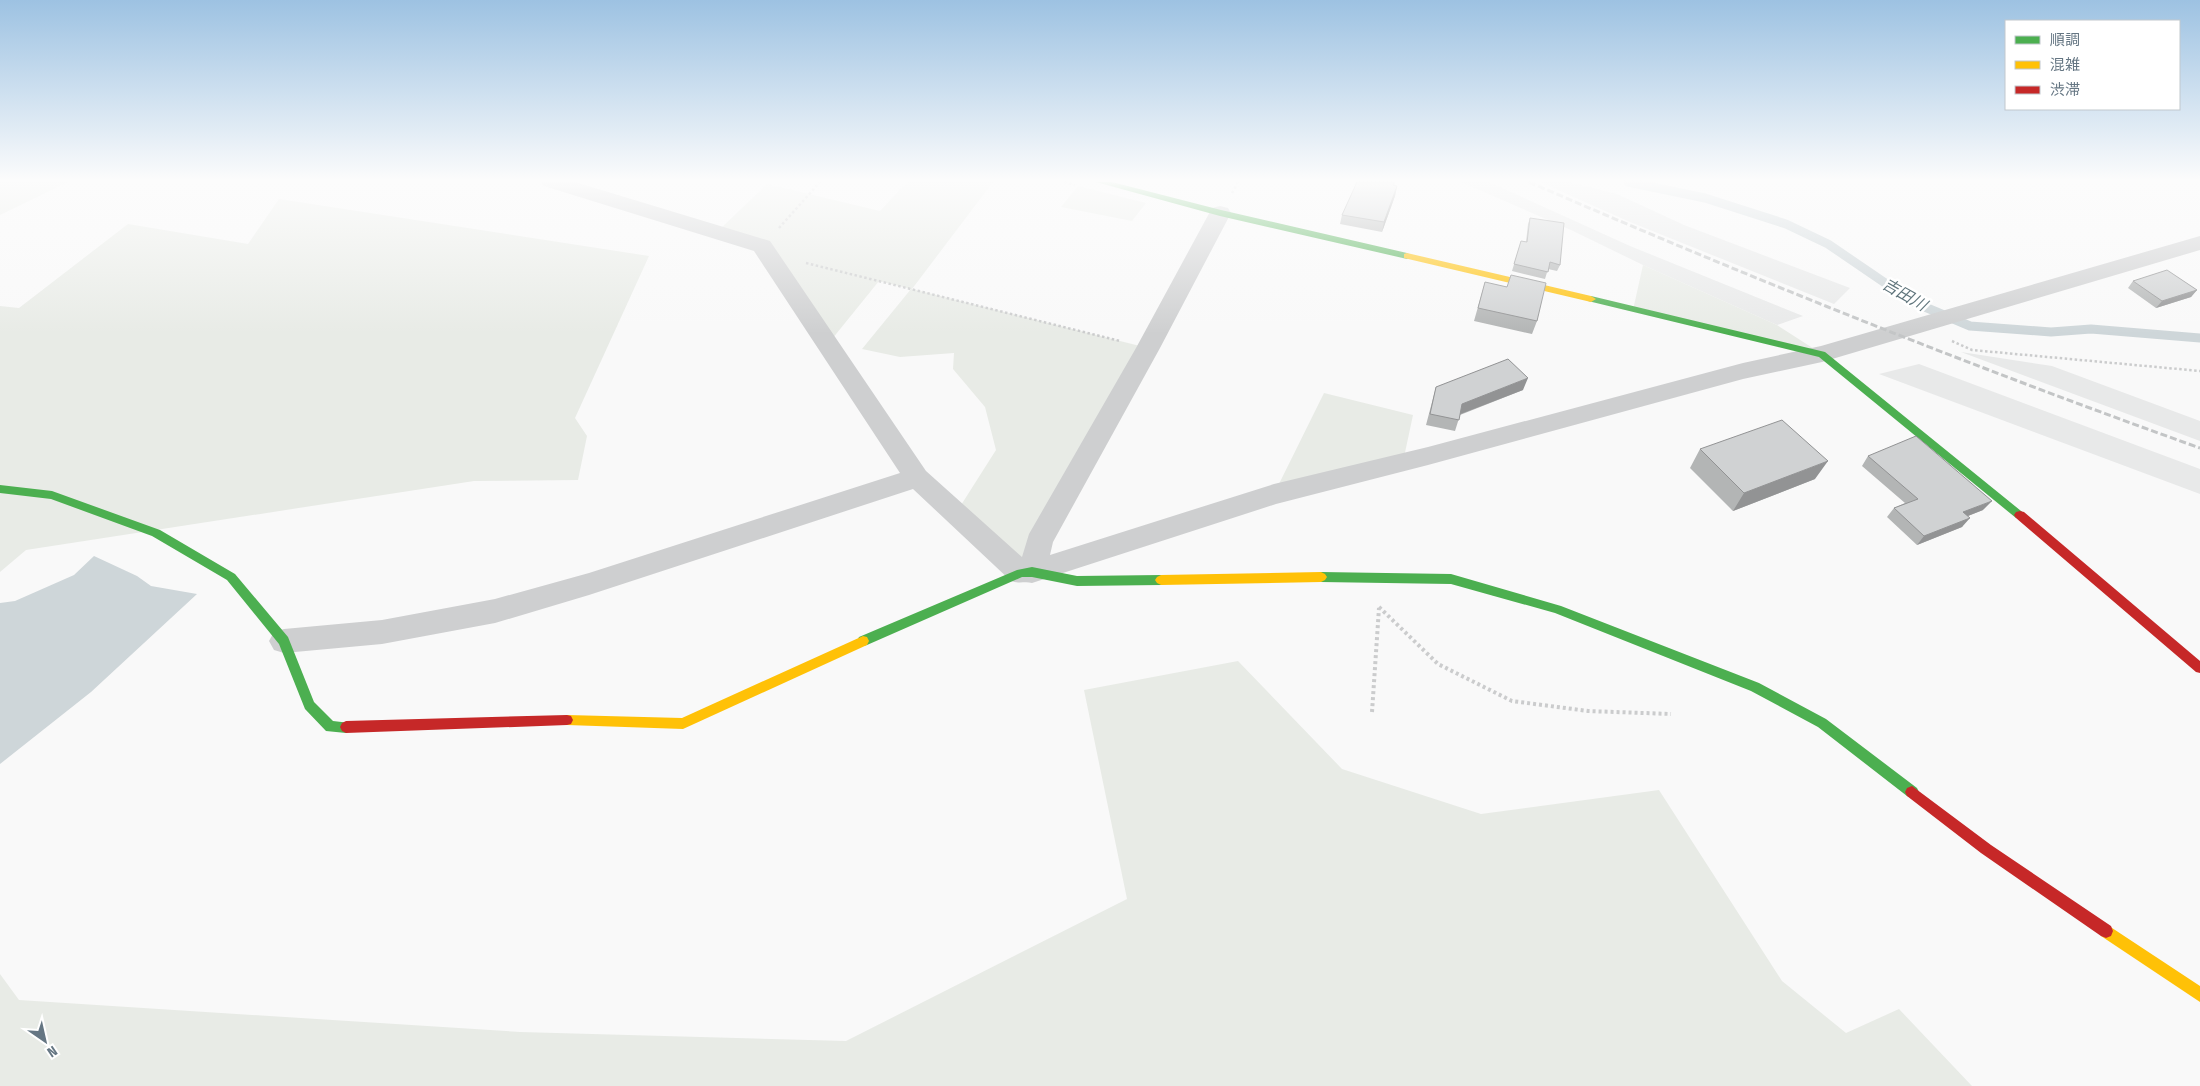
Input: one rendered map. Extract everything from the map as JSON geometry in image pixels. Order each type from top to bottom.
[{"type":"street","points":[[719,233],[762,246],[917,478],[1027,573],[1077,582],[1356,576],[1370,579],[1451,580],[1557,609],[1754,688],[1822,723],[1986,849],[2200,995]]},
{"type":"street","points":[[1027,573],[1039,542],[1148,348],[1210,233]]},
{"type":"street","points":[[1306,233],[1561,291],[1633,310],[1822,354],[2019,514],[2200,668]]},
{"type":"street","points":[[0,489],[52,495],[156,533],[231,577],[284,641],[309,705],[330,728],[561,720],[683,724],[891,628],[1027,573],[1274,494],[1428,456],[1743,371],[1822,354],[2200,243]]},
{"type":"street","points":[[284,641],[382,632],[495,611],[590,584],[917,478]]},
{"type":"path","points":[[774,233],[762,246],[792,259],[1148,348]]},
{"type":"path","points":[[1920,326],[1972,350],[2200,371]]},
{"type":"path","points":[[1370,579],[1379,607],[1372,712]]},
{"type":"path","points":[[1379,607],[1438,664],[1512,701],[1588,712],[1671,714]]},
{"type":"shaded area","points":[[117,233],[180,233],[248,244],[256,233],[498,233],[649,256],[575,418],[587,436],[578,480],[474,481],[26,550],[0,572],[0,306],[19,308]]},
{"type":"shaded area","points":[[719,233],[955,233],[912,289],[1148,348],[1032,572],[956,513],[996,450],[985,407],[953,369],[954,353],[900,357],[862,349],[911,289],[879,281],[828,344],[762,246]]},
{"type":"shaded area","points":[[1577,233],[1601,233],[1803,316],[1777,325],[1643,265]]},
{"type":"shaded area","points":[[1657,233],[1704,233],[1850,288],[1834,304]]},
{"type":"shaded area","points":[[1643,265],[1777,325],[1822,354],[1633,310]]},
{"type":"shaded area","points":[[1961,352],[2052,366],[2200,421],[2200,441]]},
{"type":"shaded area","points":[[1919,364],[2200,469],[2200,494],[1879,374]]},
{"type":"shaded area","points":[[1324,393],[1413,415],[1403,462],[1274,494]]},
{"type":"shaded area","points":[[94,556],[137,576],[151,586],[197,594],[91,692],[0,764],[0,603],[15,601],[74,575]]},
{"type":"shaded area","points":[[1238,661],[1342,769],[1481,814],[1659,790],[1782,981],[1846,1033],[1899,1009],[1972,1086],[0,1086],[0,974],[19,1000],[520,1032],[846,1041],[1127,899],[1084,690]]},
{"type":"building","points":[[1528,233],[1563,233],[1560,265],[1550,262],[1548,272],[1514,264],[1521,241],[1527,242]]},
{"type":"building","points":[[2167,270],[2197,290],[2162,301],[2133,281]]},
{"type":"building","points":[[1511,275],[1546,283],[1537,321],[1478,308],[1485,282],[1507,287]]},
{"type":"building","points":[[1508,359],[1528,378],[1462,404],[1459,420],[1430,414],[1436,387]]},
{"type":"building","points":[[1782,420],[1828,461],[1744,493],[1700,449]]},
{"type":"building","points":[[1916,436],[1992,501],[1963,512],[1970,518],[1924,536],[1894,508],[1918,499],[1868,456]]},
{"type":"waterway","name":"吉田川","points":[[1804,233],[1828,244],[1913,302],[1970,326],[2051,332],[2091,329],[2200,338]]},
{"type":"railway","points":[[1647,233],[1946,354],[2200,448]]},
{"type":"traffic: fast","points":[[1306,233],[1407,256]]},
{"type":"traffic: fast","points":[[1591,299],[1822,354],[2020,515]]},
{"type":"traffic: fast","points":[[0,489],[52,495],[156,533],[231,577],[284,641],[309,705],[330,727],[346,727]]},
{"type":"traffic: fast","points":[[863,641],[1021,573],[1032,572],[1077,581],[1161,580]]},
{"type":"traffic: fast","points":[[1321,577],[1451,579],[1557,609],[1755,687],[1822,723],[1912,792]]},
{"type":"traffic: slow","points":[[1407,256],[1591,299]]},
{"type":"traffic: slow","points":[[1161,580],[1321,577]]},
{"type":"traffic: slow","points":[[567,720],[683,724],[863,641]]},
{"type":"traffic: slow","points":[[2106,931],[2200,995]]},
{"type":"traffic: jam","points":[[2020,515],[2200,668]]},
{"type":"traffic: jam","points":[[346,727],[567,720]]},
{"type":"traffic: jam","points":[[1912,792],[1986,849],[2106,931]]}]
